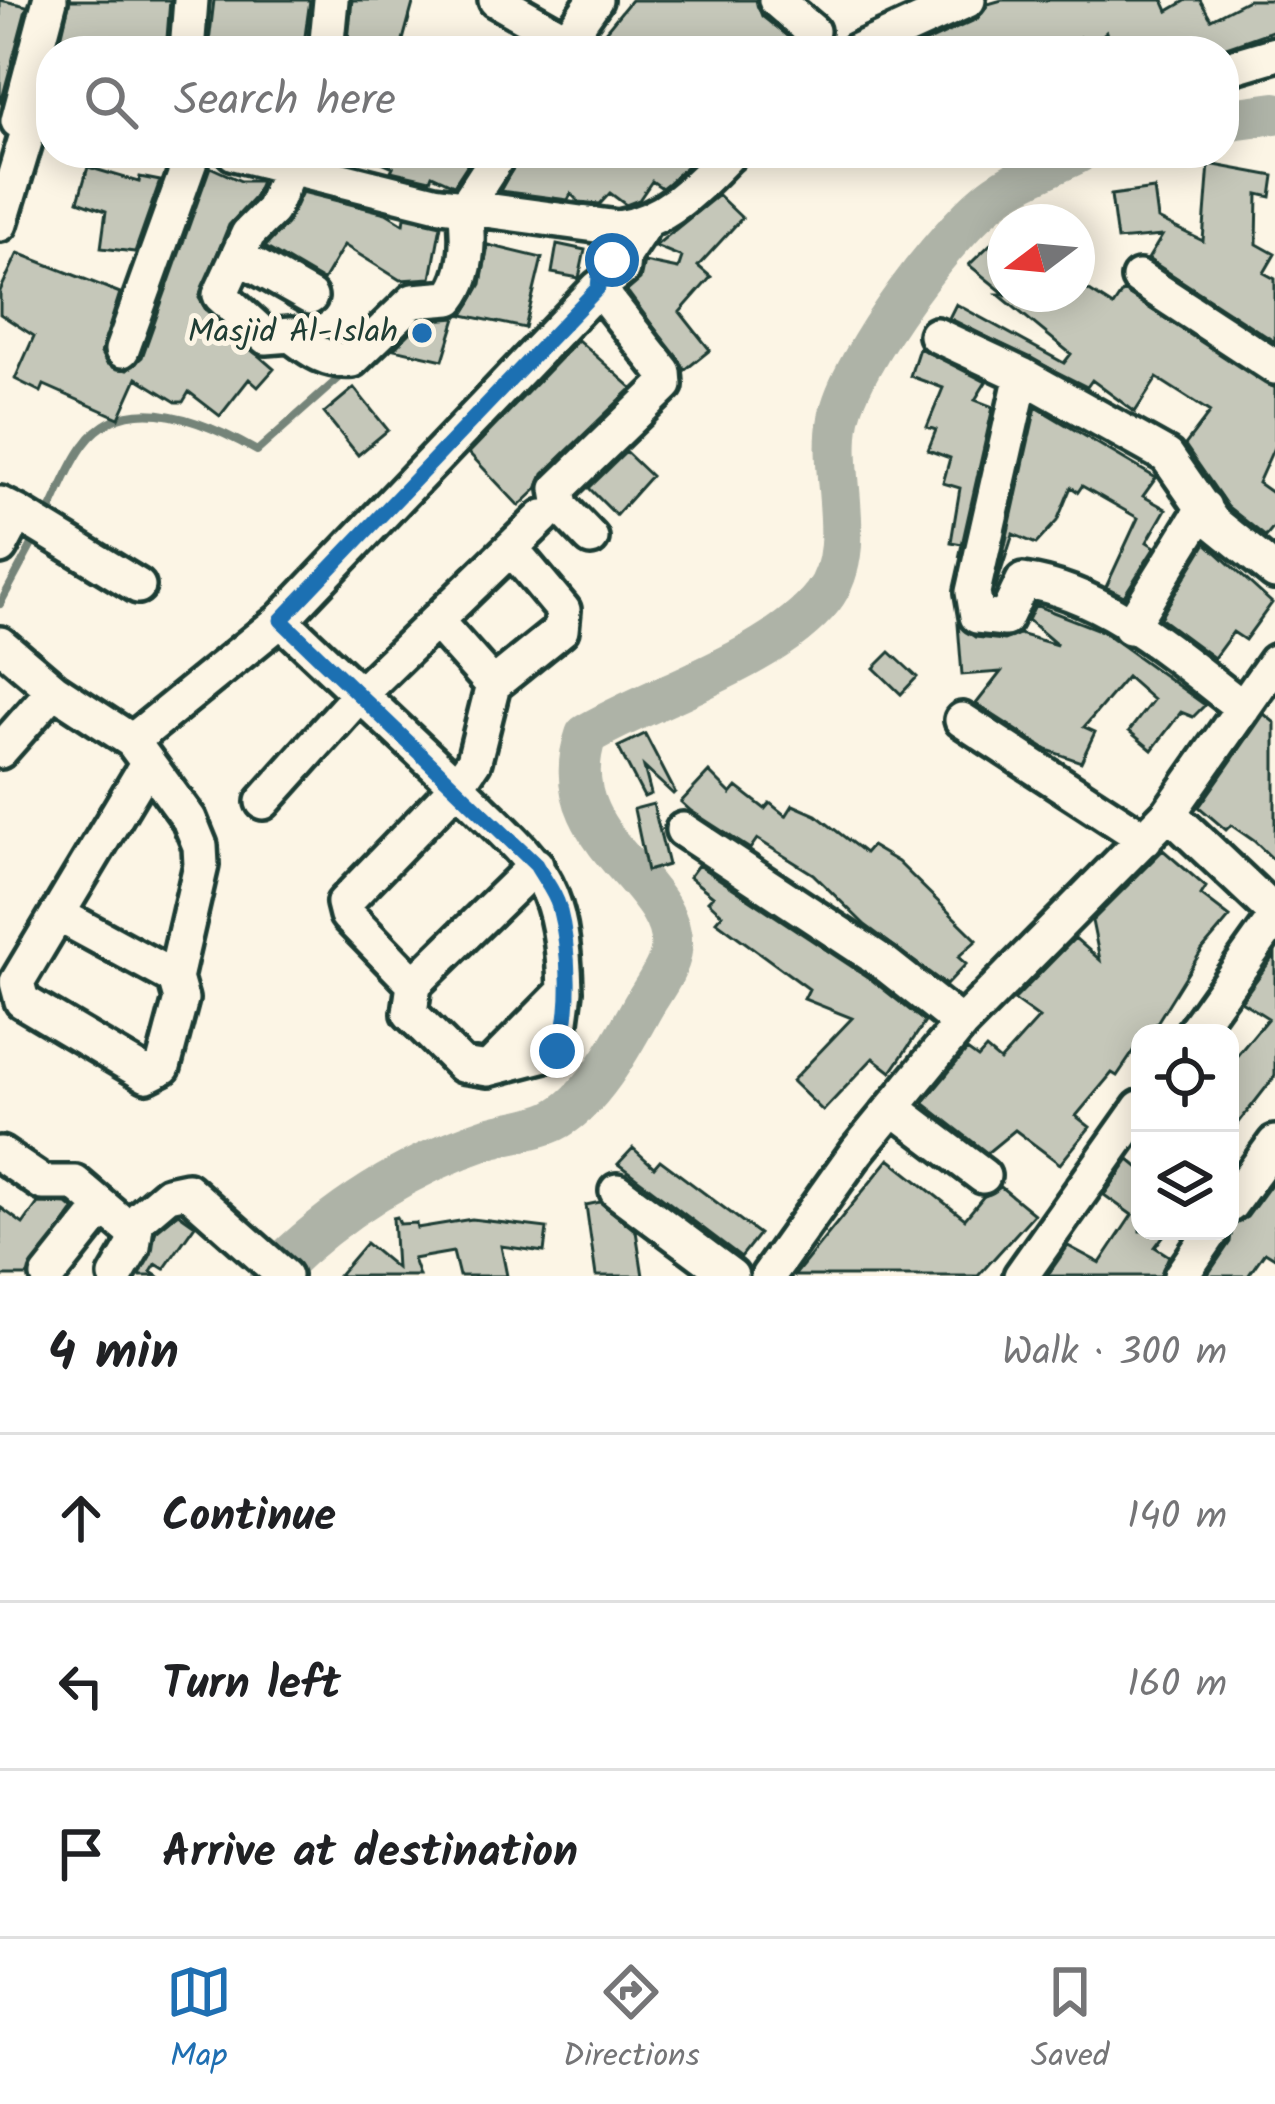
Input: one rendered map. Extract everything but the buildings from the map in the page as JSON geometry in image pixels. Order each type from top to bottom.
[{"type":"street","points":[[43,36],[50,0]]},
{"type":"street","points":[[188,36],[191,0]]},
{"type":"street","points":[[327,36],[331,0]]},
{"type":"street","points":[[496,0],[549,36]]},
{"type":"street","points":[[569,36],[595,0]]},
{"type":"street","points":[[776,0],[812,31]]},
{"type":"street","points":[[889,36],[968,0]]},
{"type":"street","points":[[1239,65],[1275,54]]},
{"type":"street","points":[[0,224],[36,69]]},
{"type":"street","points":[[122,350],[188,168]]},
{"type":"street","points":[[283,168],[272,210],[254,226],[221,290],[225,304],[266,338],[291,335],[311,352],[352,360],[413,301],[450,298],[460,285],[469,233],[465,207],[490,168]]},
{"type":"street","points":[[319,168],[465,207],[618,228],[644,224],[672,208],[714,168]]},
{"type":"street","points":[[0,644],[140,752],[189,819],[200,846],[201,865],[175,978],[181,999],[164,1067],[147,1075],[22,1000],[17,982],[59,915],[140,752],[281,620],[598,288],[622,269],[623,256],[644,224]]},
{"type":"street","points":[[238,256],[310,297]]},
{"type":"street","points":[[1139,278],[1275,367]]},
{"type":"street","points":[[591,538],[561,507],[558,489],[665,385],[664,372],[598,288]]},
{"type":"street","points":[[936,335],[1022,375],[1167,456],[1212,521],[1275,572]]},
{"type":"street","points":[[1022,375],[973,592],[977,616],[1005,619],[1023,581],[1076,596],[1258,702]]},
{"type":"street","points":[[1130,627],[1204,507]]},
{"type":"street","points":[[0,547],[9,509],[138,586]]},
{"type":"street","points":[[263,802],[359,695],[543,517]]},
{"type":"street","points":[[413,984],[347,915],[344,903],[457,786],[474,761],[493,685],[561,630],[563,610],[511,548]]},
{"type":"street","points":[[281,620],[536,865],[558,903],[565,991],[488,1069],[462,1065],[410,1013],[413,984],[536,865]]},
{"type":"street","points":[[436,622],[493,685]]},
{"type":"street","points":[[768,1276],[962,1024],[1168,813],[1258,702],[1275,662]]},
{"type":"street","points":[[0,751],[54,690]]},
{"type":"street","points":[[962,720],[1145,838]]},
{"type":"street","points":[[1168,813],[1275,915],[1199,1024]]},
{"type":"street","points":[[683,830],[884,963],[962,1024]]},
{"type":"street","points":[[59,915],[175,978]]},
{"type":"street","points":[[893,1108],[983,1176]]},
{"type":"street","points":[[1021,1276],[1132,1132]]},
{"type":"street","points":[[1239,1193],[1275,1144]]},
{"type":"street","points":[[0,1154],[43,1183],[75,1183],[128,1228],[136,1226],[168,1194],[182,1189],[284,1276]]},
{"type":"street","points":[[617,1191],[731,1276]]},
{"type":"street","points":[[48,1276],[103,1207]]},
{"type":"street","points":[[116,1276],[133,1246],[136,1226]]},
{"type":"street","points":[[1181,1276],[1206,1240]]},
{"type":"waterway","points":[[1239,118],[1275,113]]},
{"type":"waterway","points":[[270,1276],[319,1231],[372,1193],[459,1149],[553,1121],[580,1101],[605,1071],[671,951],[668,926],[656,902],[599,831],[585,803],[580,772],[586,735],[775,640],[823,597],[840,557],[839,419],[862,363],[906,294],[958,231],[982,206],[1047,168]]},
{"type":"waterway","points":[[49,513],[84,445],[101,427],[122,417],[168,415],[215,430],[257,451],[347,371]]},
{"type":"waterway","points":[[0,604],[36,537]]},
{"type":"place","name":"Masjid Al-Islah","points":[[422,333]]},
{"type":"route","points":[[557,1051],[563,1038],[565,991],[562,926],[558,903],[536,865],[281,620],[535,358],[598,288],[599,276],[612,260]]}]
